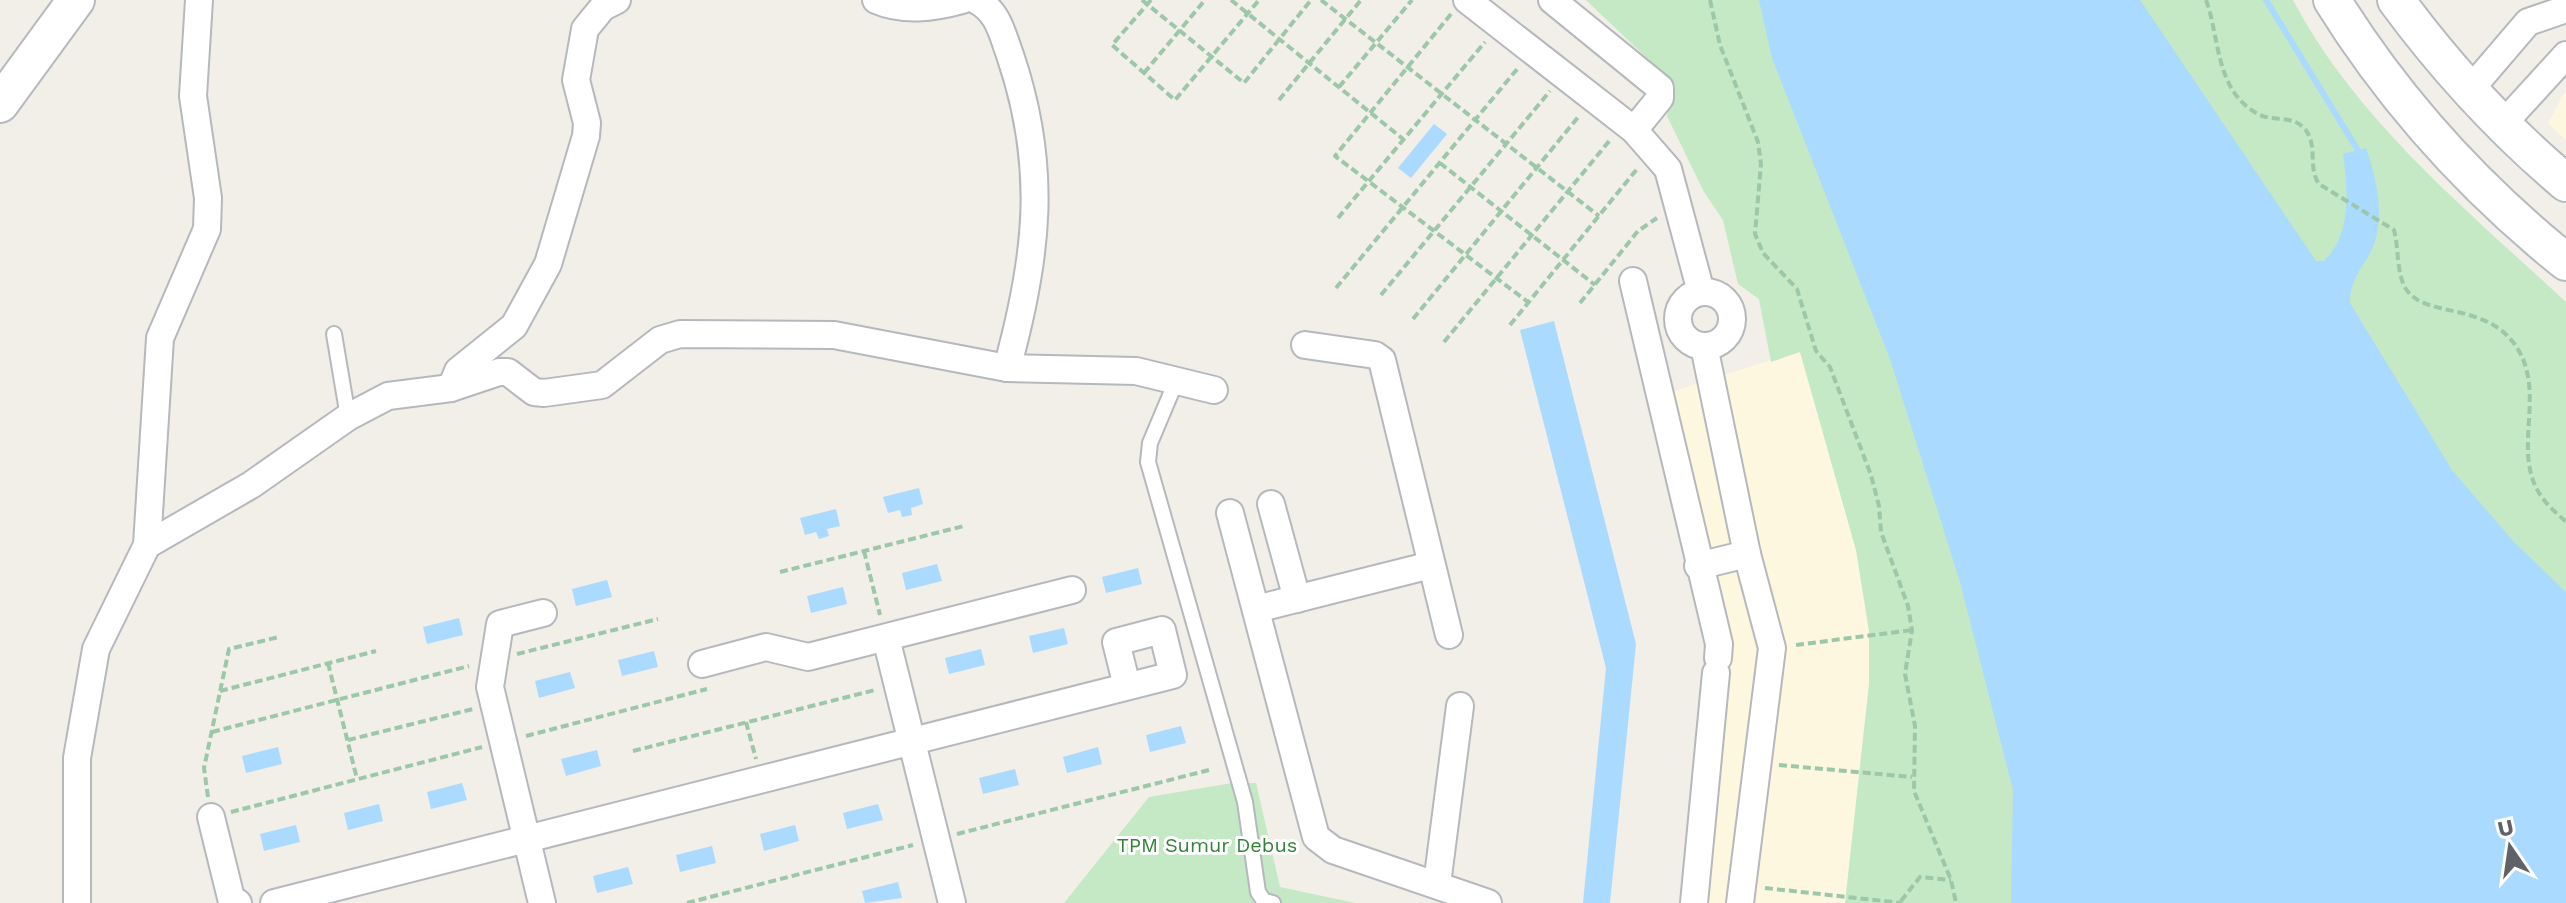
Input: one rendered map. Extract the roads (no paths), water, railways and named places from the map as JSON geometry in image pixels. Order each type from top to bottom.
[{"type":"main road","points":[[0,104],[76,0]]},
{"type":"main road","points":[[2332,0],[2454,161],[2504,212],[2566,262]]},
{"type":"main road","points":[[2396,0],[2444,65],[2502,125],[2566,183]]},
{"type":"street","points":[[77,903],[77,758],[96,649],[147,545],[160,338],[207,229],[208,198],[193,96],[199,0]]},
{"type":"street","points":[[451,388],[458,371],[514,326],[548,264],[586,136],[587,123],[576,80],[585,29],[603,7],[617,0]]},
{"type":"street","points":[[876,0],[891,7],[917,8],[962,0]]},
{"type":"street","points":[[976,0],[988,6],[997,20],[1021,86],[1029,121],[1038,208],[1022,308],[1007,368]]},
{"type":"street","points":[[1552,0],[1660,88],[1660,98],[1629,126]]},
{"type":"street","points":[[1460,6],[1499,25],[1629,126],[1653,149],[1668,169],[1701,292]]},
{"type":"street","points":[[2469,91],[2528,22],[2560,10]]},
{"type":"street","points":[[2502,125],[2566,55]]},
{"type":"street","points":[[1633,281],[1698,566],[1719,644],[1694,903]]},
{"type":"street","points":[[1701,292],[1718,295],[1730,309],[1732,326],[1722,341],[1704,346],[1692,343],[1682,334],[1678,321],[1680,308],[1689,298],[1701,292]]},
{"type":"street","points":[[147,545],[251,485],[348,417],[388,396],[451,388],[503,372],[534,392],[602,385],[660,340],[700,333],[834,335],[1007,368],[1136,371],[1214,390]]},
{"type":"street","points":[[1305,345],[1375,355],[1382,360],[1449,635]]},
{"type":"street","points":[[1704,346],[1747,554],[1772,648],[1741,895]]},
{"type":"street","points":[[1271,504],[1297,599]]},
{"type":"street","points":[[1230,513],[1316,837],[1333,850],[1488,903]]},
{"type":"street","points":[[1698,566],[1747,554]]},
{"type":"street","points":[[1256,609],[1431,565]]},
{"type":"street","points":[[705,676],[766,647],[808,657],[1072,590]]},
{"type":"street","points":[[542,903],[490,687],[500,624],[543,613]]},
{"type":"street","points":[[886,638],[952,903]]},
{"type":"street","points":[[274,903],[1127,686]]},
{"type":"street","points":[[1437,884],[1460,706]]},
{"type":"street","points":[[211,817],[231,898],[238,903]]},
{"type":"lane","points":[[334,334],[348,417]]},
{"type":"lane","points":[[1177,379],[1150,443],[1148,462],[1245,802],[1258,892],[1264,901],[1273,903]]},
{"type":"water","points":[[1759,0],[2140,0],[2316,261],[2324,261],[2333,250],[2344,225],[2347,197],[2343,154],[2366,148],[2378,194],[2378,229],[2372,250],[2356,277],[2350,303],[2452,470],[2514,542],[2566,592],[2566,903],[2011,903],[2013,790],[1960,582],[1890,359],[1772,58]]},
{"type":"water","points":[[1434,124],[1447,134],[1411,178],[1398,168]]},
{"type":"water","points":[[1554,321],[1636,644],[1610,903],[1583,903],[1606,668],[1520,330]]},
{"type":"water","points":[[919,488],[923,504],[911,508],[912,515],[902,517],[900,510],[888,513],[883,497]]},
{"type":"water","points":[[836,509],[840,526],[827,529],[829,536],[819,539],[816,532],[805,535],[800,518]]},
{"type":"water","points":[[937,564],[942,581],[906,590],[902,573]]},
{"type":"water","points":[[1138,568],[1142,584],[1106,593],[1102,577]]},
{"type":"water","points":[[607,580],[612,597],[576,606],[572,589]]},
{"type":"water","points":[[843,587],[847,604],[811,613],[807,596]]},
{"type":"water","points":[[459,618],[463,635],[427,644],[423,627]]},
{"type":"water","points":[[1064,628],[1068,644],[1033,653],[1029,636]]},
{"type":"water","points":[[981,649],[985,665],[949,674],[945,658]]},
{"type":"water","points":[[654,651],[658,667],[622,676],[618,660]]},
{"type":"water","points":[[570,672],[575,688],[539,698],[535,681]]},
{"type":"water","points":[[1181,726],[1186,743],[1150,752],[1146,735]]},
{"type":"water","points":[[278,747],[282,764],[246,773],[242,756]]},
{"type":"water","points":[[1098,747],[1102,764],[1067,773],[1063,757]]},
{"type":"water","points":[[597,750],[601,766],[566,776],[561,759]]},
{"type":"water","points":[[1015,769],[1019,785],[983,794],[979,778]]},
{"type":"water","points":[[462,783],[467,800],[431,809],[427,792]]},
{"type":"water","points":[[379,804],[383,821],[348,830],[344,813]]},
{"type":"water","points":[[878,804],[883,820],[847,829],[843,813]]},
{"type":"water","points":[[296,825],[300,842],[264,851],[260,834]]},
{"type":"water","points":[[795,825],[799,841],[764,851],[760,834]]},
{"type":"water","points":[[712,846],[716,863],[680,872],[676,855]]},
{"type":"water","points":[[628,867],[633,884],[597,893],[593,876]]},
{"type":"water","points":[[898,882],[902,898],[865,903],[862,891]]},
{"type":"waterway","points":[[2266,0],[2362,157]]},
{"type":"park label","name":"TPM Sumur Debus","points":[[1207,845]]}]
